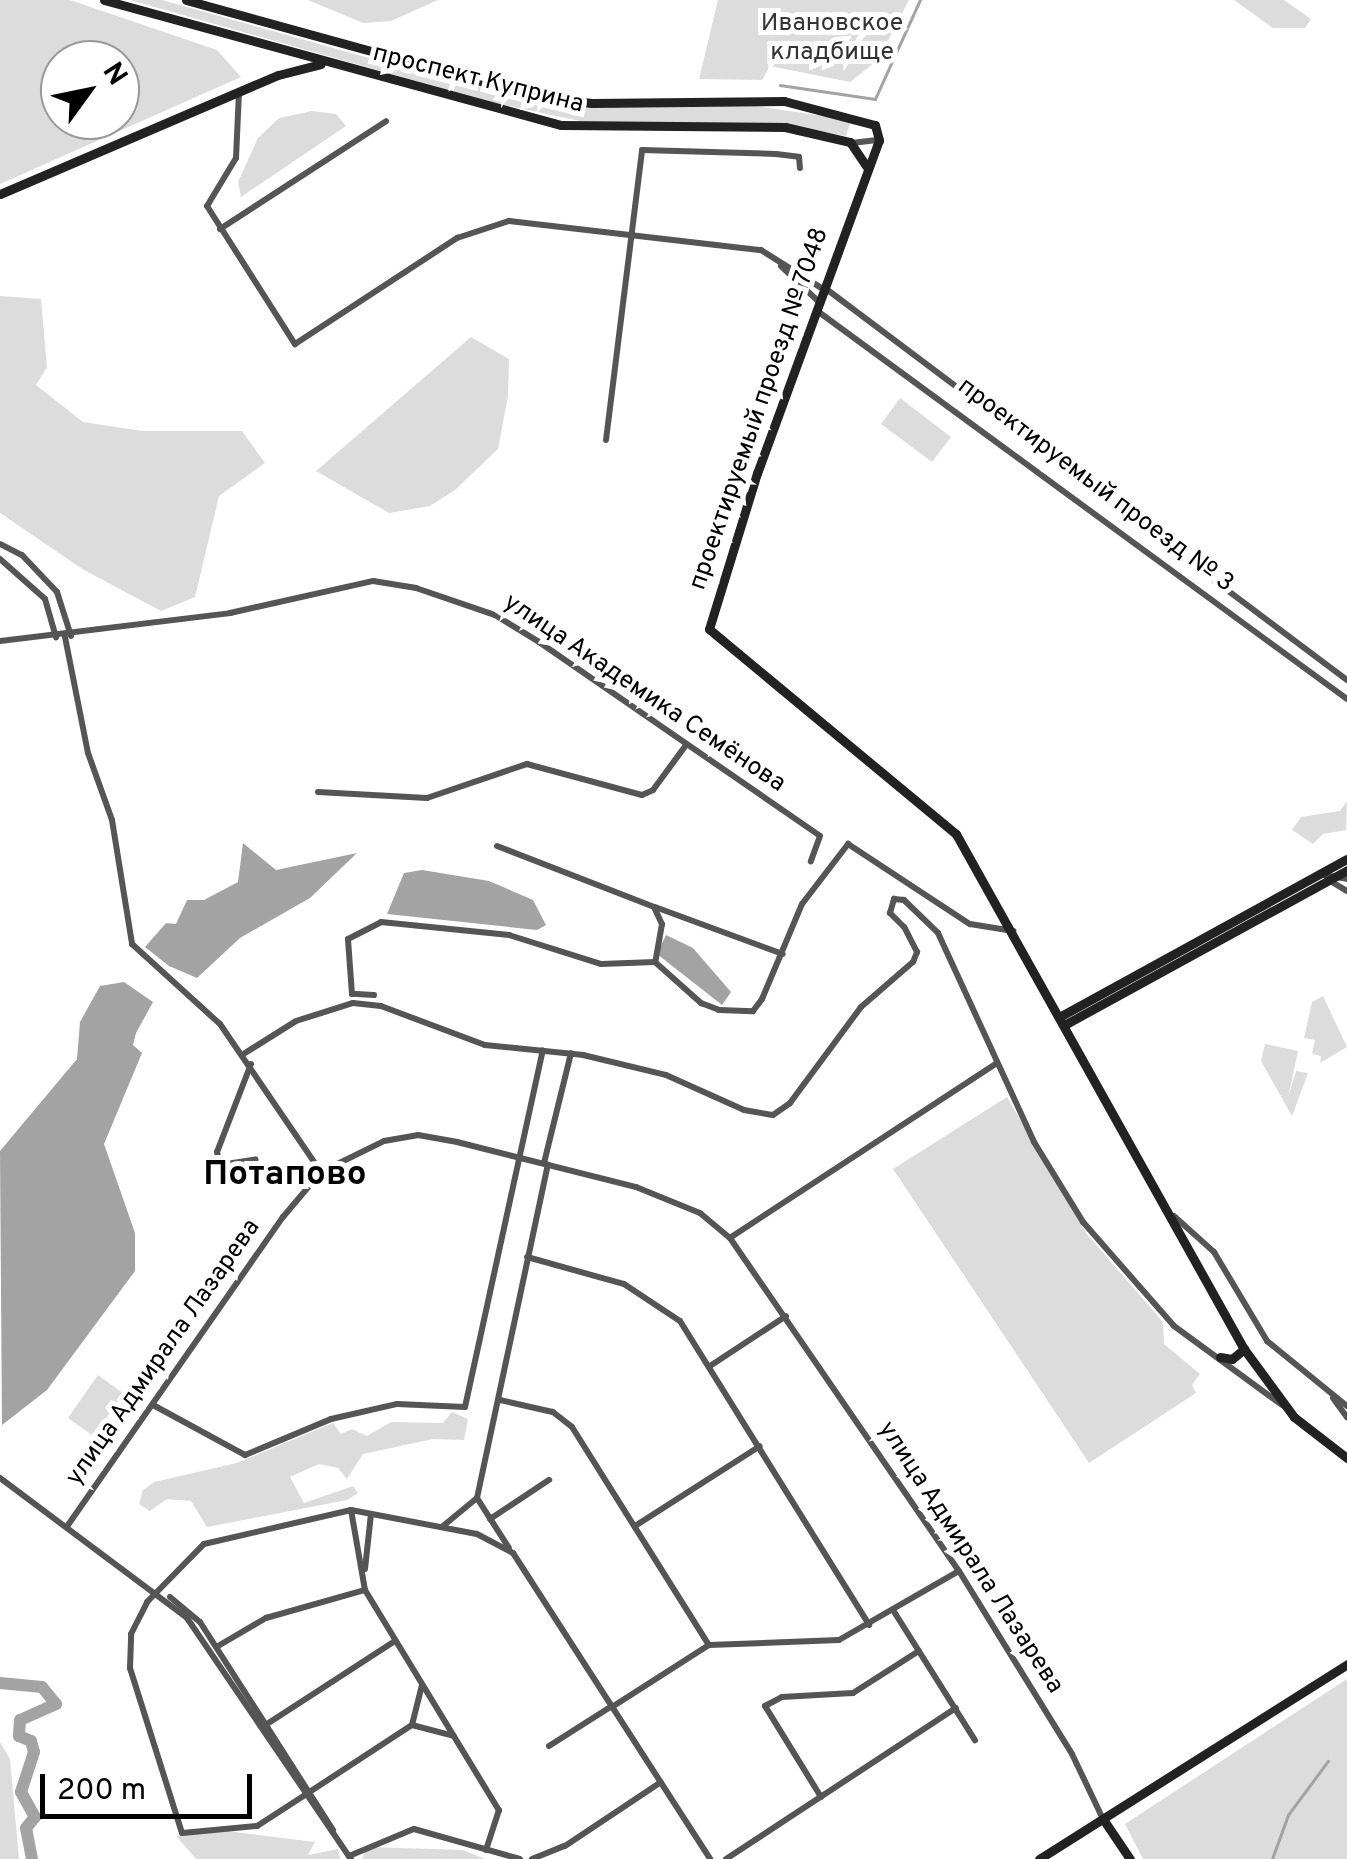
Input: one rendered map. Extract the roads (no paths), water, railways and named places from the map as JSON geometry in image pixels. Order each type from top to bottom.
[{"type":"main road","name":"проспект Куприна","points":[[104,0],[562,125],[785,127],[850,142]]},
{"type":"main road","name":"проспект Куприна","points":[[186,0],[538,97],[592,104],[784,100],[856,116],[875,125],[880,137]]},
{"type":"main road","points":[[273,48],[285,63],[278,75]]},
{"type":"main road","points":[[0,194],[278,75],[338,65]]},
{"type":"main road","name":"проектируемый проезд № 7048","points":[[880,137],[866,166],[711,609],[712,636],[935,811],[966,847],[1014,931]]},
{"type":"main road","points":[[850,142],[866,166]]},
{"type":"main road","points":[[1063,1020],[1346,865]]},
{"type":"main road","points":[[1014,931],[1244,1349],[1287,1408],[1347,1458]]},
{"type":"main road","points":[[1220,1357],[1232,1360],[1244,1349]]},
{"type":"main road","points":[[1039,1859],[1347,1664]]},
{"type":"main road","name":"улица Адмирала Лазарева","points":[[1104,1818],[1130,1859]]},
{"type":"street","points":[[239,92],[236,158],[206,200],[220,229],[295,344],[481,227],[519,221],[769,254]]},
{"type":"street","points":[[220,229],[386,121]]},
{"type":"street","name":"проспект Куприна","points":[[850,142],[868,145],[880,137]]},
{"type":"street","points":[[606,440],[642,150],[776,154],[799,157],[800,168]]},
{"type":"street","name":"проектируемый проезд № 3","points":[[769,254],[823,288],[1347,680]]},
{"type":"street","name":"проектируемый проезд № 3","points":[[769,254],[818,306],[1347,699]]},
{"type":"street","points":[[0,544],[22,555],[57,592],[88,753],[120,856],[132,944],[244,1054],[321,1172]]},
{"type":"street","points":[[0,559],[45,599],[64,637]]},
{"type":"street","name":"улица Академика Семёнова","points":[[0,642],[64,637],[230,613],[373,581],[416,588],[495,615],[820,836],[811,861]]},
{"type":"street","points":[[318,792],[427,798],[526,764],[642,795],[653,790],[686,744]]},
{"type":"street","points":[[374,996],[352,994],[348,940],[381,922],[509,934],[601,964],[655,962],[702,1003],[753,1010],[788,944],[808,893],[850,843],[970,924],[1014,931]]},
{"type":"street","points":[[497,846],[594,886],[783,954]]},
{"type":"street","points":[[1347,878],[1318,873],[1347,891]]},
{"type":"street","points":[[244,1054],[296,1020],[353,1002],[381,1006],[484,1046],[571,1053],[666,1075],[744,1110],[773,1115],[790,1103],[860,1008],[916,957],[904,926],[890,913],[894,899],[904,900],[938,932],[1034,1142],[1083,1222],[1152,1304],[1287,1408]]},
{"type":"street","points":[[654,907],[662,924],[655,962]]},
{"type":"street","points":[[153,1405],[244,1456],[330,1419],[397,1404],[465,1407],[543,1050]]},
{"type":"street","points":[[442,1527],[477,1498],[571,1053]]},
{"type":"street","points":[[730,1238],[997,1063]]},
{"type":"street","points":[[251,1064],[217,1152],[220,1165],[256,1160]]},
{"type":"street","name":"улица Адмирала Лазарева","points":[[68,1525],[321,1172],[384,1140],[418,1134],[517,1156],[668,1198],[730,1238],[786,1316],[959,1571],[1072,1754],[1104,1818]]},
{"type":"street","points":[[1164,1204],[1214,1252],[1260,1332],[1347,1406]]},
{"type":"street","points":[[527,1258],[624,1284],[662,1305],[710,1366],[869,1625]]},
{"type":"street","points":[[710,1366],[786,1316]]},
{"type":"street","points":[[1328,1391],[1347,1417]]},
{"type":"street","points":[[500,1400],[565,1420],[709,1645]]},
{"type":"street","points":[[634,1526],[760,1446]]},
{"type":"street","points":[[0,1478],[160,1593],[212,1650],[308,1793]]},
{"type":"street","points":[[490,1519],[549,1480]]},
{"type":"street","points":[[477,1498],[710,1859]]},
{"type":"street","points":[[422,1685],[412,1725],[257,1826],[182,1833],[130,1668],[131,1634],[160,1593],[204,1544],[351,1510],[498,1540],[513,1554]]},
{"type":"street","points":[[351,1510],[365,1590],[499,1810],[486,1850]]},
{"type":"street","points":[[364,1575],[371,1514]]},
{"type":"street","points":[[549,1746],[709,1645],[800,1645],[839,1640],[959,1571]]},
{"type":"street","points":[[217,1646],[266,1618],[365,1590]]},
{"type":"street","points":[[160,1593],[185,1604],[217,1646],[350,1858],[414,1829],[520,1859]]},
{"type":"street","points":[[893,1610],[975,1740]]},
{"type":"street","points":[[267,1724],[396,1641]]},
{"type":"street","points":[[821,1797],[765,1706],[782,1697],[853,1693],[920,1651]]},
{"type":"street","points":[[726,1859],[956,1708]]},
{"type":"street","points":[[412,1725],[454,1736]]},
{"type":"street","points":[[532,1859],[565,1846],[660,1782]]},
{"type":"waterway","points":[[780,85],[875,99],[920,0]]},
{"type":"waterway","points":[[0,1683],[42,1687],[56,1704],[20,1720],[19,1736],[31,1741],[34,1752],[21,1792],[35,1817],[26,1828],[32,1859]]},
{"type":"waterway","points":[[1272,1859],[1288,1815],[1328,1761]]},
{"type":"district","name":"Потапово","points":[[285,1175]]},
{"type":"park label","name":"Ивановское кладбище","points":[[832,40]]}]
